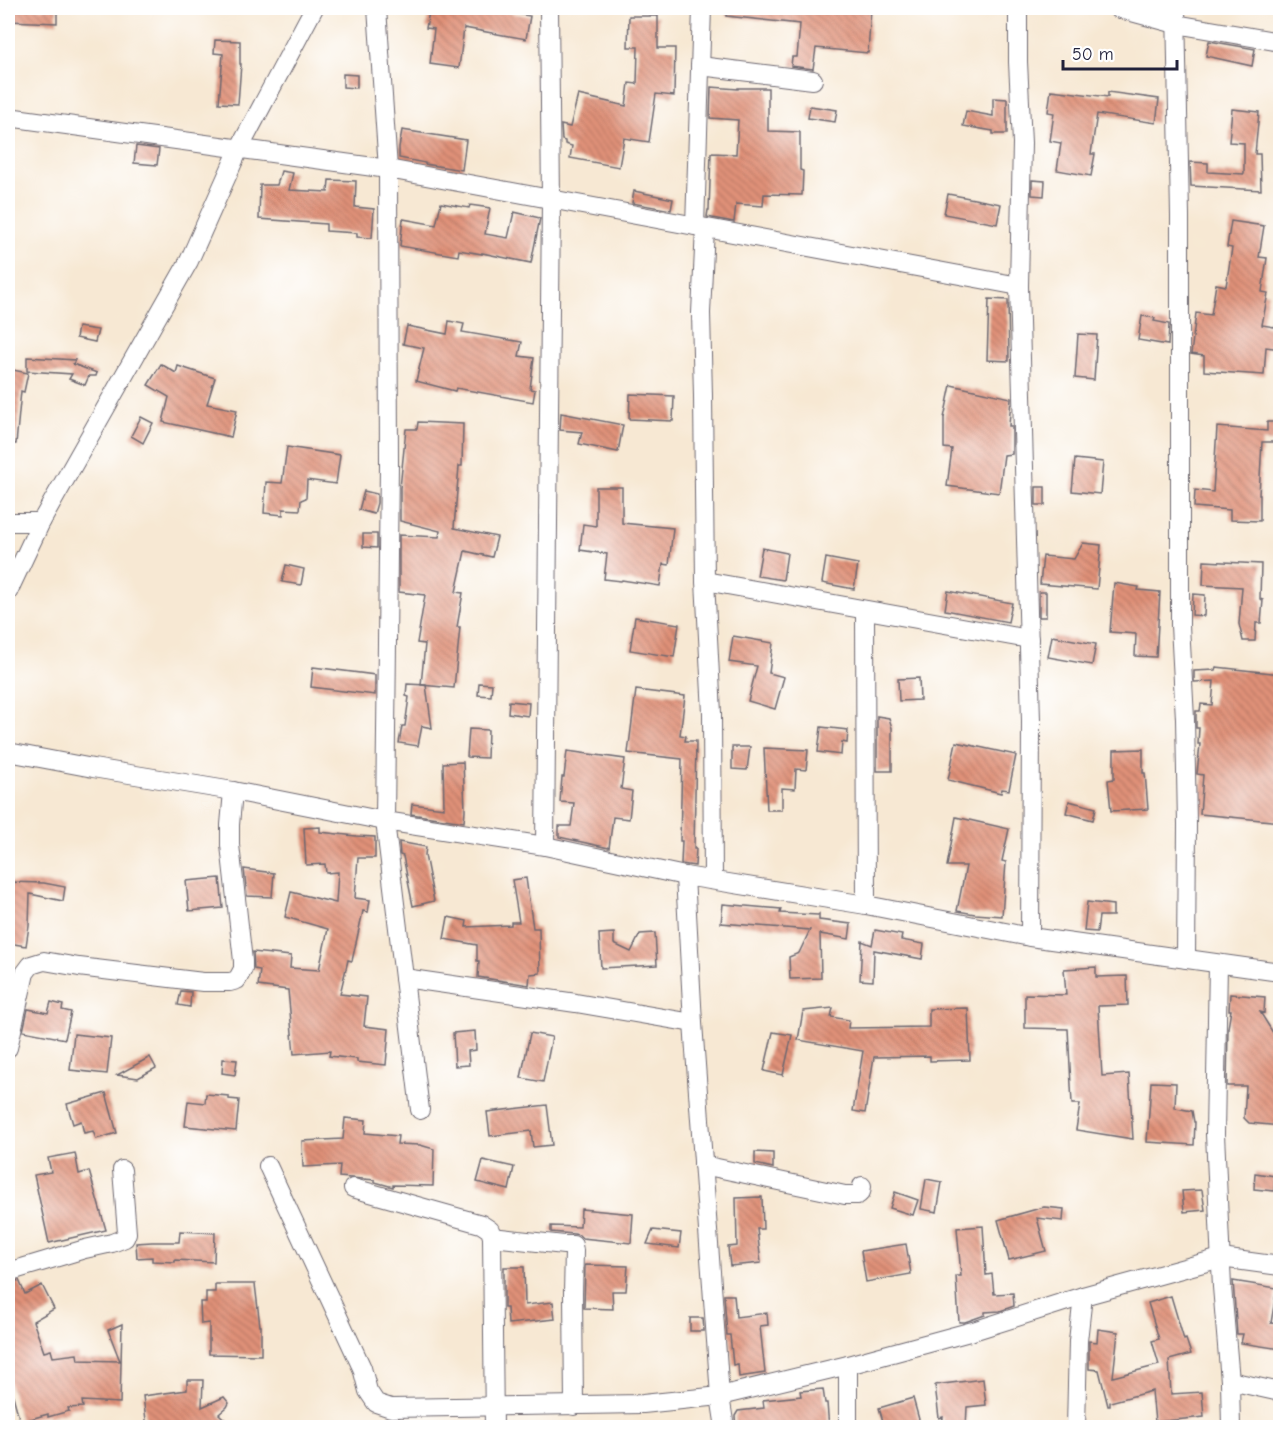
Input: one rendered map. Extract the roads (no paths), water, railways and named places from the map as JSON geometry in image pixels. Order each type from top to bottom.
[{"type":"street","points":[[8,592],[41,522],[189,261],[239,148],[314,8]]},
{"type":"street","points":[[377,8],[388,169],[389,465],[385,821],[420,1110]]},
{"type":"street","points":[[545,846],[551,200],[549,8]]},
{"type":"street","points":[[702,8],[700,66],[701,313],[705,580],[712,713],[713,880]]},
{"type":"street","points":[[1018,8],[1022,142],[1019,286],[1031,721],[1030,937]]},
{"type":"street","points":[[1117,8],[1176,16],[1281,42]]},
{"type":"street","points":[[1176,16],[1180,216],[1180,625],[1187,824],[1186,959]]},
{"type":"street","points":[[700,66],[813,80]]},
{"type":"street","points":[[8,117],[388,169],[1019,286]]},
{"type":"street","points":[[8,522],[41,522]]},
{"type":"street","points":[[705,580],[1029,639]]},
{"type":"street","points":[[865,610],[866,904]]},
{"type":"street","points":[[8,752],[233,791],[385,821],[545,846],[685,876],[866,904],[1030,937],[1281,972]]},
{"type":"street","points":[[8,1048],[25,973],[31,965],[44,961],[203,982],[230,982],[241,976],[243,961],[230,845],[233,791]]},
{"type":"street","points":[[685,876],[693,1023],[720,1396],[725,1428]]},
{"type":"street","points":[[1218,964],[1215,1134],[1231,1428]]},
{"type":"street","points":[[404,978],[693,1023]]},
{"type":"street","points":[[704,1165],[844,1195],[858,1195],[862,1186]]},
{"type":"street","points":[[268,1166],[362,1368],[368,1391],[376,1403],[392,1408],[643,1404],[720,1396],[848,1365],[973,1331],[1083,1296],[1221,1258],[1281,1266]]},
{"type":"street","points":[[8,1272],[125,1238],[127,1233],[122,1170]]},
{"type":"street","points":[[353,1188],[481,1224],[490,1230],[492,1237],[494,1428]]},
{"type":"street","points":[[492,1237],[573,1245],[574,1406]]},
{"type":"street","points":[[1076,1428],[1078,1341],[1083,1296]]},
{"type":"street","points":[[848,1365],[848,1428]]},
{"type":"street","points":[[1230,1382],[1281,1392]]}]
